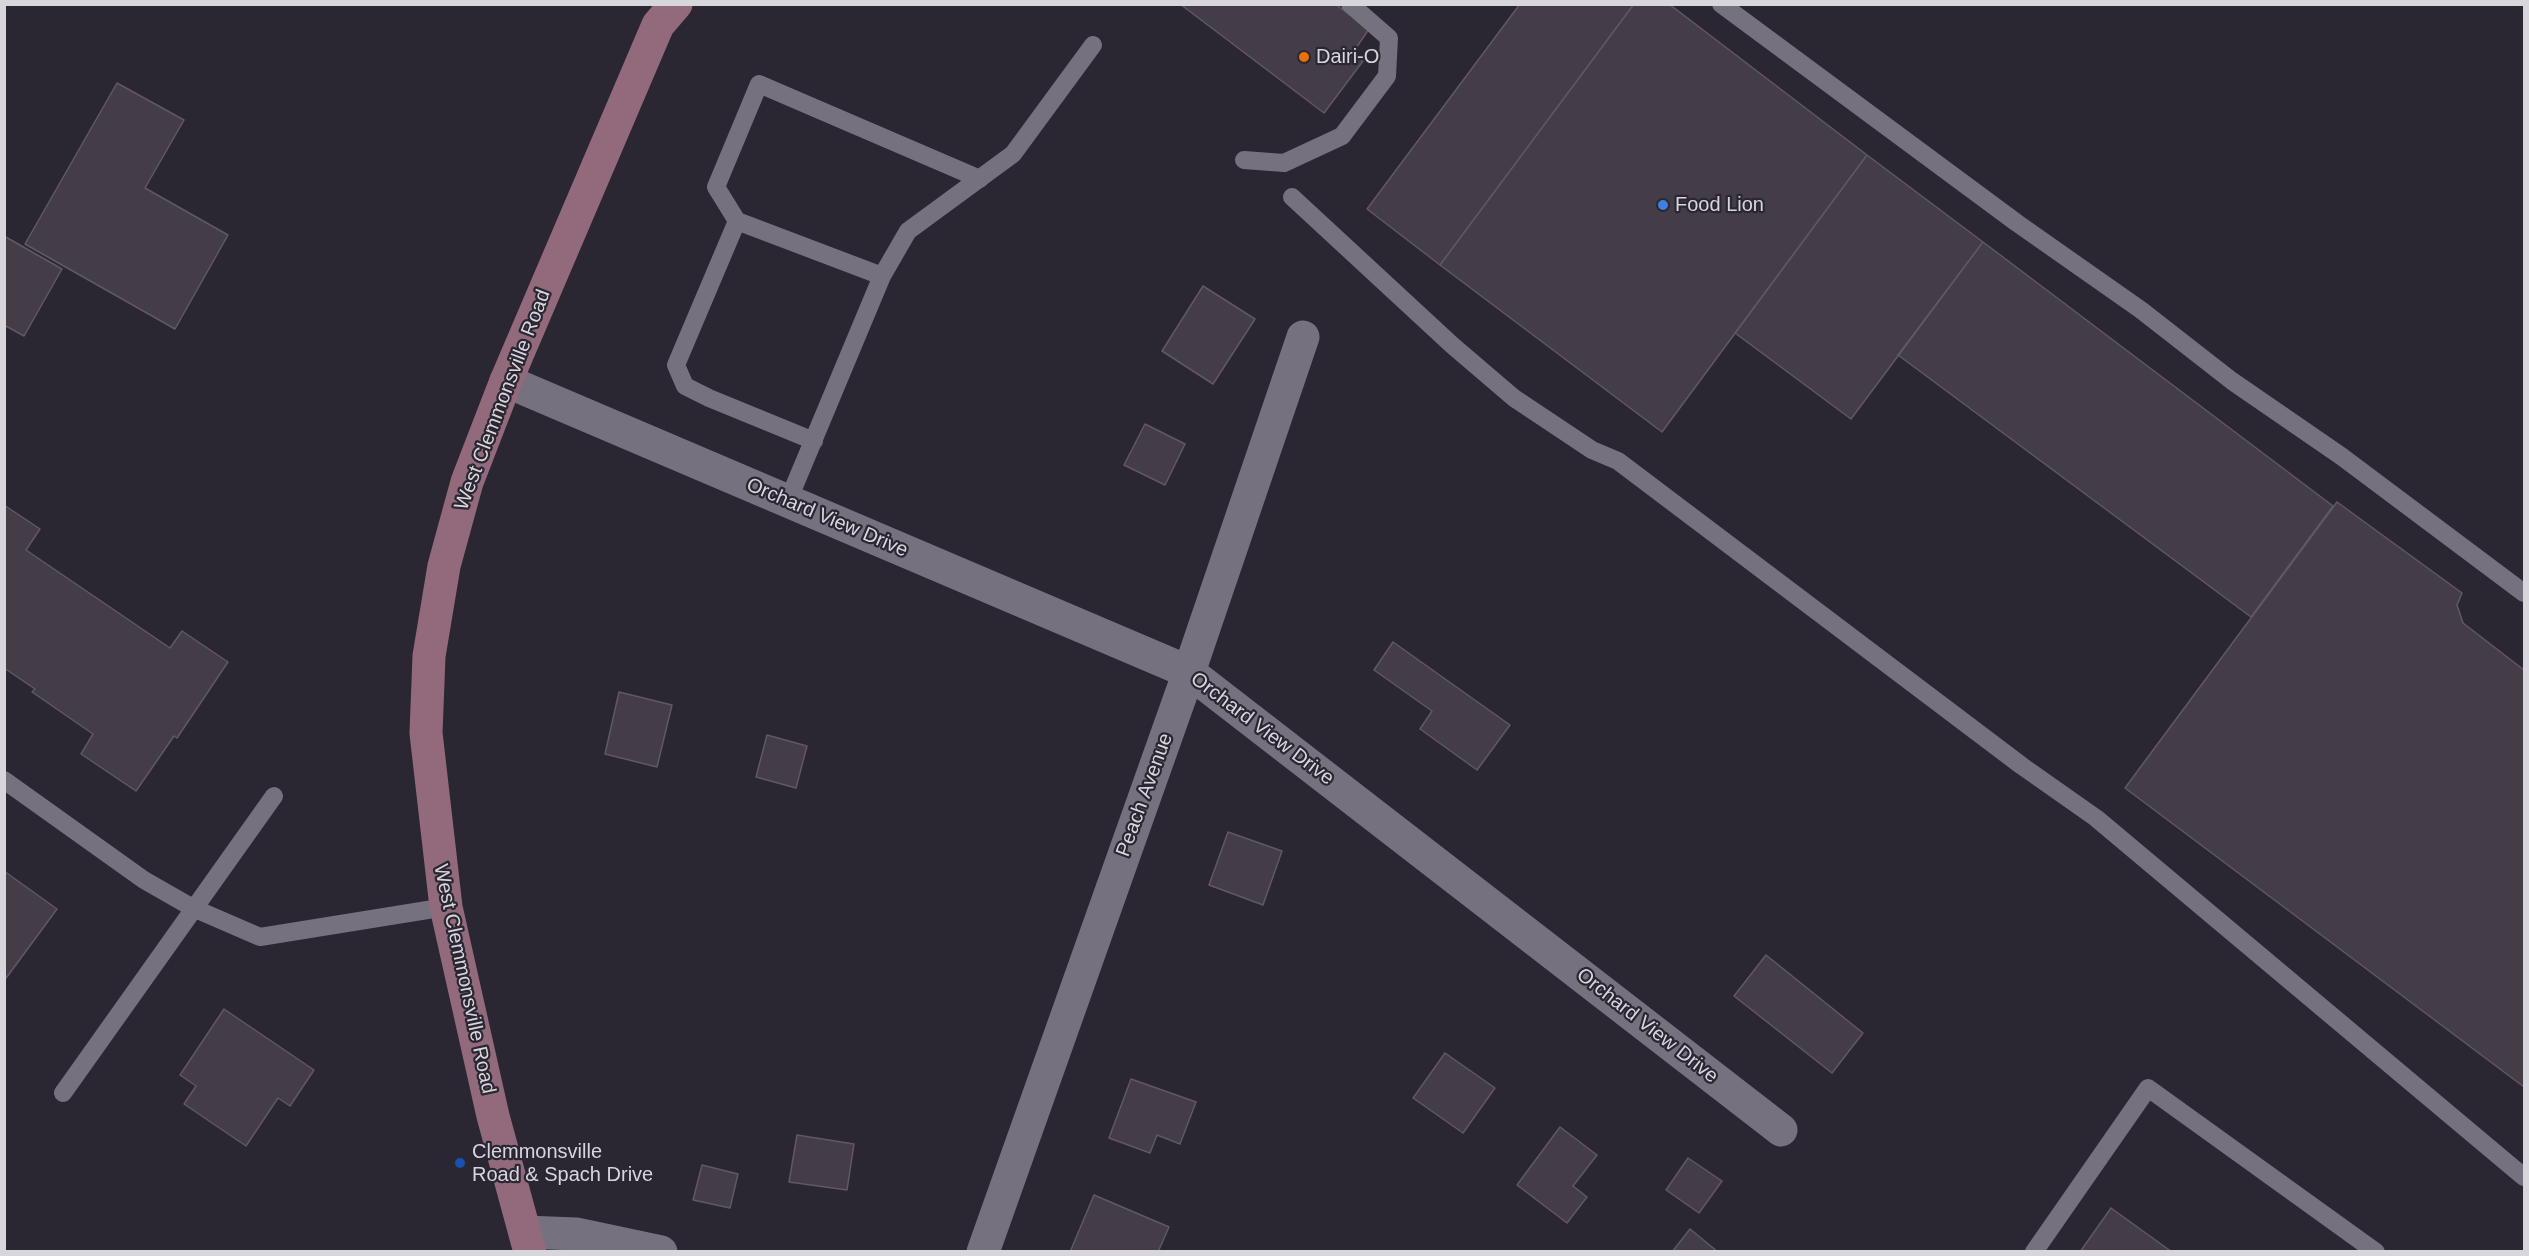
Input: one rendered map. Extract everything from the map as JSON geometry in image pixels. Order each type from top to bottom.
[{"type":"main road","name":"West Clemmonsville Road","points":[[527,1242],[493,1116],[446,907],[426,734],[429,656],[444,566],[461,503],[506,381],[664,11]]},
{"type":"street","name":"Peach Avenue","points":[[983,1251],[1189,672],[1303,337]]},
{"type":"street","name":"Orchard View Drive","points":[[506,381],[1189,672],[1781,1130]]},
{"type":"street","points":[[527,1242],[576,1234],[661,1251]]},
{"type":"lane","points":[[1244,160],[1284,163],[1342,136],[1387,75],[1389,38],[1350,4]]},
{"type":"lane","points":[[1721,4],[2017,223],[2141,310],[2232,381],[2341,456],[2524,593]]},
{"type":"lane","points":[[789,501],[882,276],[908,231],[980,180],[1012,154],[1093,45]]},
{"type":"lane","points":[[882,276],[737,221],[716,187],[759,84],[980,180]]},
{"type":"lane","points":[[1292,196],[1452,345],[1514,398],[1592,450],[1618,461],[2012,759],[2096,818],[2524,1177]]},
{"type":"lane","points":[[737,221],[676,365],[685,386],[814,441]]},
{"type":"lane","points":[[4,780],[144,880],[193,908],[260,937],[446,907]]},
{"type":"lane","points":[[63,1093],[274,796]]},
{"type":"lane","points":[[2034,1251],[2148,1088],[2376,1251]]},
{"type":"building","name":"Dairi-O","points":[[1180,4],[1335,4],[1369,29],[1352,54],[1363,61],[1324,113]]},
{"type":"building","points":[[1520,4],[1634,4],[1440,265],[1367,209]]},
{"type":"building","points":[[1634,4],[1669,4],[1867,155],[1662,432],[1440,265]]},
{"type":"building","points":[[117,83],[184,120],[145,188],[228,235],[175,329],[25,244]]},
{"type":"building","points":[[1867,155],[1983,242],[1851,419],[1735,333]]},
{"type":"building","points":[[4,236],[62,269],[24,336],[4,325]]},
{"type":"building","points":[[1983,242],[2333,506],[2251,617],[1898,355]]},
{"type":"building","points":[[1203,286],[1255,319],[1213,384],[1162,351]]},
{"type":"building","points":[[1145,424],[1185,444],[1165,485],[1124,465]]},
{"type":"building","points":[[2337,502],[2462,593],[2457,605],[2463,623],[2524,670],[2524,1087],[2125,788]]},
{"type":"building","points":[[4,505],[40,529],[26,550],[170,648],[182,631],[228,662],[177,738],[174,736],[136,791],[81,754],[93,734],[32,692],[35,689],[4,668]]},
{"type":"building","points":[[1393,642],[1510,725],[1477,770],[1420,729],[1432,711],[1374,670]]},
{"type":"building","points":[[619,692],[672,705],[657,767],[605,754]]},
{"type":"building","points":[[767,735],[807,746],[796,788],[756,777]]},
{"type":"building","points":[[1228,832],[1282,851],[1263,905],[1209,885]]},
{"type":"building","points":[[4,871],[57,909],[4,981]]},
{"type":"building","points":[[1766,955],[1863,1033],[1832,1073],[1734,996]]},
{"type":"building","points":[[224,1009],[314,1070],[290,1106],[278,1098],[246,1146],[184,1104],[196,1086],[180,1075]]},
{"type":"building","points":[[1445,1053],[1495,1088],[1463,1133],[1413,1098]]},
{"type":"building","points":[[1131,1079],[1196,1102],[1180,1144],[1157,1135],[1150,1153],[1109,1138]]},
{"type":"building","points":[[1560,1127],[1597,1155],[1573,1186],[1587,1197],[1567,1223],[1517,1185]]},
{"type":"building","points":[[797,1135],[854,1144],[847,1190],[789,1182]]},
{"type":"building","points":[[1688,1158],[1722,1181],[1699,1213],[1666,1190]]},
{"type":"building","points":[[702,1165],[738,1174],[730,1208],[693,1200]]},
{"type":"building","points":[[1094,1195],[1169,1227],[1158,1252],[1070,1252]]},
{"type":"building","points":[[2111,1208],[2172,1252],[2080,1252]]},
{"type":"building","points":[[1690,1229],[1718,1252],[1672,1252]]},
{"type":"place","name":"Dairi-O","points":[[1304,57]]},
{"type":"place","name":"Food Lion","points":[[1663,205]]},
{"type":"place","name":"Clemmonsville Road & Spach Drive","points":[[460,1163]]}]
